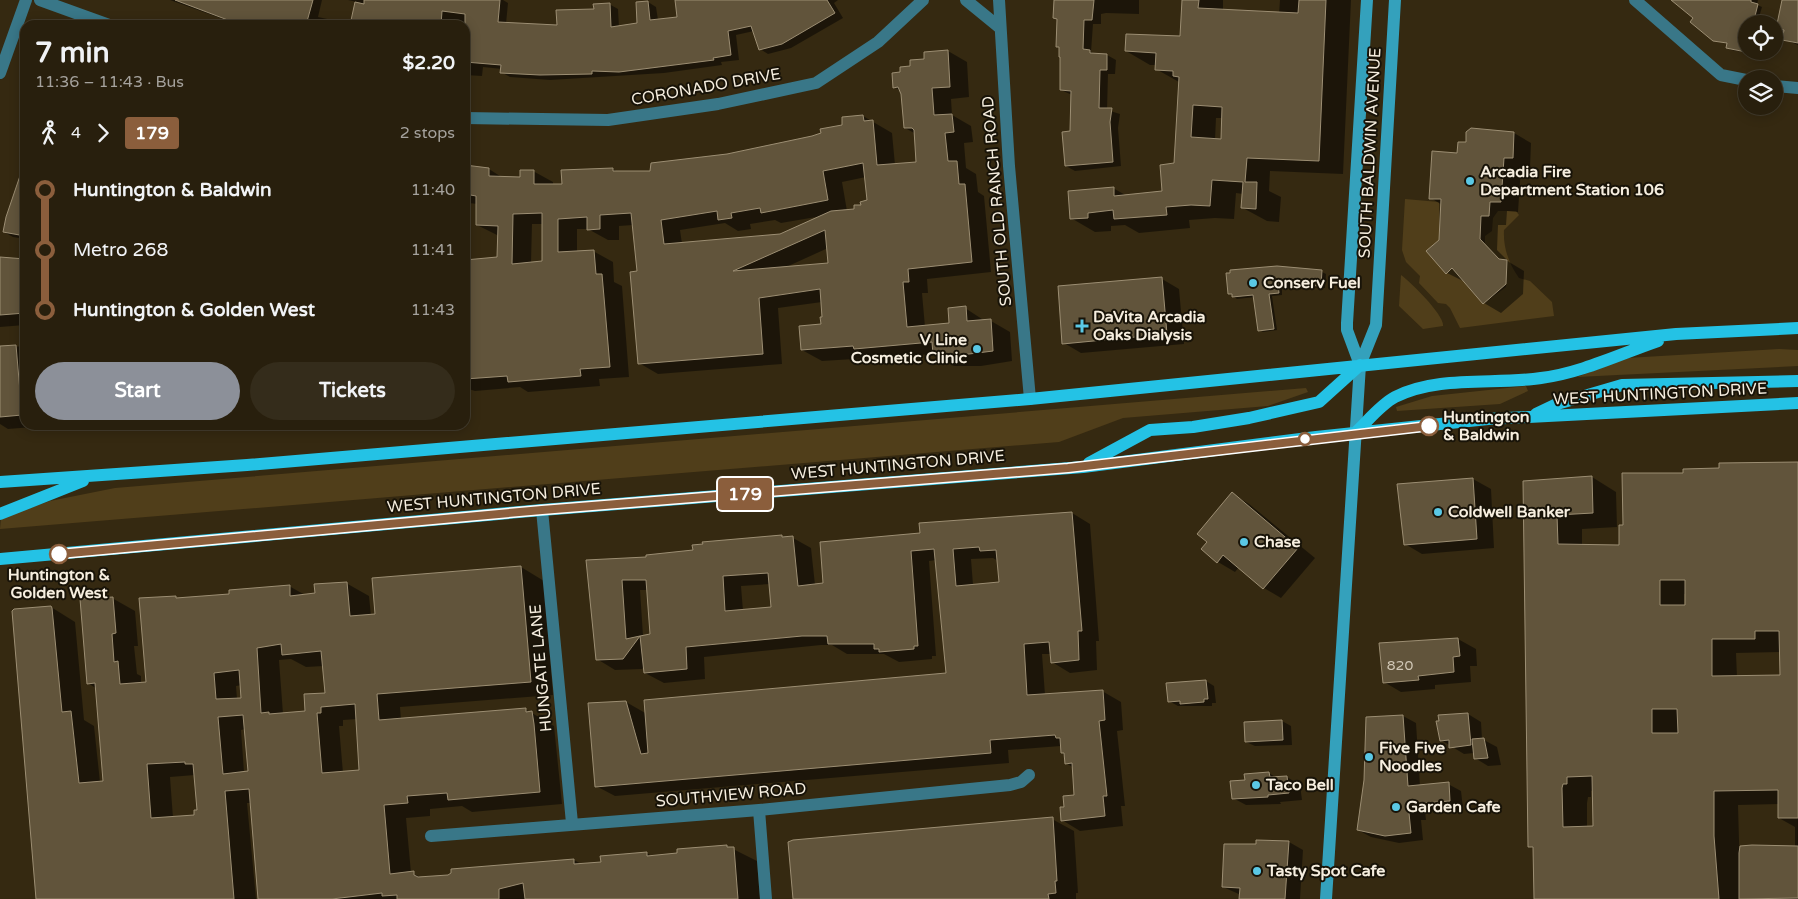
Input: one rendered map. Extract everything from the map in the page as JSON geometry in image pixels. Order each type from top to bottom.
[{"type":"main road","name":"SOUTH BALDWIN AVENUE","points":[[1360,364],[1347,330],[1347,323],[1367,0]]},
{"type":"main road","name":"SOUTH BALDWIN AVENUE","points":[[1326,899],[1360,364],[1376,325],[1395,0]]},
{"type":"main road","points":[[0,482],[95,477],[1030,399],[1360,364],[1676,334],[1798,328]]},
{"type":"main road","points":[[1355,433],[1393,398],[1404,394],[1442,384],[1542,378],[1582,368],[1676,334]]},
{"type":"main road","points":[[1083,466],[1150,430],[1193,427],[1249,418],[1319,402],[1360,364]]},
{"type":"main road","points":[[1532,416],[1557,404],[1622,385],[1798,381]]},
{"type":"main road","name":"WEST HUNTINGTON DRIVE","points":[[0,559],[542,510],[1083,466],[1355,433],[1532,416],[1798,403]]},
{"type":"main road","points":[[0,514],[95,477]]},
{"type":"street","points":[[0,73],[26,0]]},
{"type":"street","points":[[40,0],[95,20]]},
{"type":"street","name":"CORONADO DRIVE","points":[[470,118],[608,120],[718,104],[816,83],[878,42],[922,0]]},
{"type":"street","points":[[966,0],[999,28]]},
{"type":"street","name":"SOUTH OLD RANCH ROAD","points":[[999,0],[999,28],[1009,166],[1030,399]]},
{"type":"street","points":[[1634,0],[1721,75],[1738,78]]},
{"type":"street","points":[[1783,87],[1798,88]]},
{"type":"street","name":"HUNGATE LANE","points":[[542,510],[572,823]]},
{"type":"street","name":"SOUTHVIEW ROAD","points":[[432,836],[572,823],[759,810],[1010,785],[1021,782],[1029,775]]},
{"type":"street","points":[[759,810],[766,899]]},
{"type":"shaded area","points":[[1405,199],[1439,202],[1439,240],[1427,251],[1446,274],[1452,268],[1483,304],[1506,287],[1507,260],[1499,259],[1485,244],[1485,236],[1492,231],[1493,218],[1498,211],[1516,211],[1519,215],[1504,230],[1507,256],[1519,278],[1530,281],[1552,302],[1554,316],[1460,328],[1450,308],[1446,304],[1438,303],[1419,283],[1420,276],[1406,262],[1402,250]]},
{"type":"shaded area","points":[[1401,275],[1433,307],[1439,315],[1443,326],[1423,329],[1399,306]]},
{"type":"shaded area","points":[[1779,349],[1798,350],[1798,366],[1577,377],[1627,358]]},
{"type":"shaded area","points":[[1526,386],[1528,391],[1500,404],[1397,411],[1396,407],[1432,396]]},
{"type":"shaded area","points":[[1306,388],[1308,392],[1268,406],[1123,418],[1059,442],[0,529],[1,518],[50,501],[115,488]]},
{"type":"building","points":[[175,0],[313,0],[307,20],[228,20]]},
{"type":"building","points":[[364,0],[500,0],[498,22],[557,25],[556,10],[594,9],[593,4],[610,3],[611,27],[637,23],[636,2],[648,1],[650,20],[677,17],[675,0],[827,0],[835,13],[782,44],[759,50],[751,26],[728,31],[731,55],[713,58],[714,60],[619,72],[592,71],[592,74],[540,75],[500,73],[501,65],[470,62],[470,20],[465,20],[465,14],[442,11],[441,20],[351,20],[355,2],[364,4]]},
{"type":"building","points":[[1054,0],[1094,0],[1092,20],[1084,20],[1083,49],[1090,50],[1090,53],[1107,54],[1107,70],[1100,70],[1099,108],[1112,108],[1110,122],[1113,162],[1065,166],[1062,132],[1070,131],[1071,91],[1060,90],[1060,57],[1059,47],[1056,47],[1057,19],[1053,18]]},
{"type":"building","points":[[1182,0],[1199,0],[1198,8],[1298,13],[1299,0],[1326,0],[1319,161],[1247,158],[1245,182],[1257,182],[1256,209],[1241,208],[1243,182],[1212,180],[1210,206],[1166,207],[1167,215],[1114,219],[1113,210],[1088,213],[1088,218],[1070,219],[1068,191],[1114,187],[1114,196],[1162,191],[1160,165],[1174,163],[1179,77],[1173,76],[1173,71],[1155,70],[1156,53],[1125,51],[1126,34],[1180,36]],"holes":[[[1193,105],[1222,107],[1221,139],[1191,137]]]},
{"type":"building","points":[[1671,0],[1751,0],[1751,2],[1758,4],[1755,15],[1738,15],[1738,50],[1726,48],[1727,43],[1713,41],[1690,22],[1693,18]]},
{"type":"building","points":[[1782,0],[1798,0],[1798,43],[1783,40],[1783,15],[1779,15]]},
{"type":"building","points":[[948,50],[950,87],[932,88],[934,115],[952,114],[954,132],[945,133],[948,161],[957,161],[959,184],[965,184],[972,262],[908,269],[909,282],[903,282],[907,327],[949,323],[948,308],[966,306],[967,321],[991,319],[993,351],[961,355],[933,355],[932,342],[854,349],[853,346],[801,350],[799,326],[821,324],[820,289],[759,298],[763,354],[638,364],[630,272],[637,271],[631,213],[600,215],[600,229],[587,230],[587,217],[558,219],[558,252],[594,250],[596,274],[602,274],[610,367],[580,369],[581,376],[508,382],[507,376],[470,379],[470,260],[497,257],[498,226],[476,225],[476,196],[470,195],[470,166],[489,168],[489,176],[520,177],[520,170],[534,170],[534,184],[562,184],[561,170],[613,168],[613,171],[650,171],[651,163],[727,154],[812,136],[821,133],[820,129],[842,125],[842,117],[863,115],[864,121],[873,120],[877,165],[916,162],[914,130],[912,128],[904,128],[901,94],[898,87],[893,88],[892,73],[900,72],[900,67],[910,66],[910,60],[924,59],[924,52]],"holes":[[[863,163],[867,200],[860,202],[861,205],[854,205],[854,209],[831,211],[780,234],[664,244],[661,220],[717,211],[718,220],[732,218],[731,213],[760,208],[761,213],[828,200],[823,171]],[[542,213],[542,261],[512,264],[513,214]],[[825,230],[828,263],[733,271]]]},
{"type":"building","points":[[1471,128],[1514,132],[1513,158],[1504,158],[1501,202],[1490,202],[1489,216],[1481,216],[1480,239],[1499,259],[1507,260],[1506,284],[1483,304],[1452,268],[1446,274],[1426,251],[1439,240],[1441,199],[1429,199],[1432,151],[1457,153],[1458,142],[1466,142],[1466,132]]},
{"type":"building","points":[[20,176],[20,235],[3,232]]},
{"type":"building","points":[[0,257],[20,259],[20,313],[0,315]]},
{"type":"building","points":[[1277,266],[1322,270],[1321,286],[1278,284],[1279,293],[1269,294],[1274,329],[1258,331],[1253,295],[1232,297],[1232,294],[1228,294],[1226,273],[1230,273],[1230,270]]},
{"type":"building","points":[[1162,277],[1167,334],[1062,344],[1058,286]]},
{"type":"building","points":[[16,345],[20,415],[0,417],[0,346]]},
{"type":"building","points":[[1798,462],[1798,818],[1778,818],[1778,790],[1714,791],[1714,836],[1719,899],[1534,899],[1533,847],[1528,847],[1523,481],[1592,476],[1593,513],[1557,515],[1558,544],[1619,545],[1619,525],[1623,525],[1622,473],[1683,473],[1683,469],[1719,468],[1719,463]],"holes":[[[1660,580],[1685,580],[1685,605],[1660,605]],[[1755,631],[1779,631],[1780,675],[1712,676],[1712,639],[1755,639]],[[1652,709],[1677,709],[1678,733],[1652,733]],[[1592,776],[1593,826],[1563,827],[1562,788],[1563,784],[1567,784],[1567,777]]]},
{"type":"building","points":[[1473,478],[1477,539],[1404,545],[1397,484]]},
{"type":"building","points":[[1232,492],[1298,548],[1263,589],[1223,555],[1217,563],[1201,549],[1207,542],[1197,534]]},
{"type":"building","points":[[1072,512],[1082,631],[1078,631],[1079,660],[1051,663],[1049,642],[1024,644],[1027,695],[1103,690],[1105,720],[1099,721],[1107,796],[1103,796],[1105,816],[1061,821],[1060,807],[1064,807],[1063,796],[1074,795],[1072,763],[1065,764],[1064,753],[1061,753],[1060,738],[1056,738],[1055,735],[990,740],[991,753],[595,787],[588,703],[626,701],[641,754],[648,753],[644,700],[946,673],[934,549],[911,551],[918,646],[914,646],[914,649],[879,652],[879,649],[874,649],[874,644],[828,644],[827,636],[802,636],[686,647],[687,669],[644,673],[640,636],[623,659],[596,660],[586,560],[646,557],[646,555],[693,550],[692,545],[703,544],[702,542],[782,535],[782,537],[793,536],[798,586],[823,583],[820,542],[920,533],[919,523]],"holes":[[[979,547],[980,551],[996,550],[999,582],[956,586],[953,549]],[[768,573],[771,607],[725,611],[723,576]],[[622,580],[646,580],[650,634],[626,639]]]},
{"type":"building","points":[[521,566],[531,682],[377,694],[379,720],[526,708],[526,712],[532,711],[540,792],[448,800],[447,793],[407,796],[408,803],[384,805],[390,874],[414,871],[414,875],[418,877],[448,875],[451,873],[451,869],[574,859],[574,864],[601,862],[600,856],[647,852],[647,856],[677,853],[677,849],[727,845],[727,847],[734,847],[738,899],[525,899],[523,883],[499,889],[499,899],[397,899],[397,895],[382,896],[382,893],[332,899],[258,899],[249,789],[225,791],[234,899],[36,899],[12,611],[14,609],[51,606],[62,712],[71,711],[79,783],[103,781],[95,683],[87,684],[80,599],[113,597],[116,633],[112,634],[114,662],[118,661],[120,684],[146,682],[139,598],[176,596],[176,598],[229,594],[229,590],[290,585],[290,596],[315,593],[314,584],[347,582],[350,616],[375,614],[372,578]],"holes":[[[281,644],[282,655],[321,651],[325,693],[304,694],[305,711],[261,713],[257,648]],[[239,670],[241,698],[216,699],[214,673]],[[355,704],[359,770],[322,773],[317,713],[321,713],[321,707]],[[243,715],[248,771],[223,774],[218,717]],[[185,762],[185,764],[193,764],[197,810],[194,810],[194,815],[151,818],[147,764]]]},
{"type":"building","points":[[1458,638],[1460,656],[1453,657],[1454,672],[1418,676],[1419,680],[1383,683],[1379,643]]},
{"type":"building","points":[[1206,680],[1208,699],[1204,699],[1204,702],[1180,704],[1180,701],[1168,702],[1166,683]]},
{"type":"building","points":[[1468,713],[1471,745],[1449,748],[1449,740],[1440,741],[1436,721],[1439,721],[1438,715]]},
{"type":"building","points":[[1403,715],[1408,786],[1449,782],[1450,801],[1413,804],[1414,813],[1409,813],[1411,833],[1385,836],[1357,830],[1364,780],[1366,717]]},
{"type":"building","points":[[1282,720],[1283,740],[1245,742],[1244,722]]},
{"type":"building","points":[[1484,738],[1488,758],[1474,759],[1472,739]]},
{"type":"building","points":[[1269,772],[1270,777],[1287,776],[1289,793],[1268,795],[1268,797],[1232,799],[1230,781],[1245,780],[1244,774]]},
{"type":"building","points":[[1053,817],[1057,881],[1055,881],[1056,893],[1048,894],[1049,899],[793,899],[788,842],[793,840]]},
{"type":"building","points":[[1256,840],[1289,841],[1285,899],[1239,899],[1240,888],[1222,887],[1224,844],[1256,844]]},
{"type":"building","points":[[1740,846],[1798,846],[1798,898],[1739,899]]},
{"type":"bus line","name":"179","points":[[59,554],[542,510],[1068,468],[1429,426]]},
{"type":"place","name":"Arcadia Fire Department Station 106","points":[[1470,181]]},
{"type":"place","name":"Conserv Fuel","points":[[1253,283]]},
{"type":"place","name":"DaVita Arcadia Oaks Dialysis","points":[[1082,326]]},
{"type":"place","name":"V Line Cosmetic Clinic","points":[[977,349]]},
{"type":"place","name":"Huntington & Baldwin","points":[[1429,426]]},
{"type":"place","name":"Coldwell Banker","points":[[1438,512]]},
{"type":"place","name":"Chase","points":[[1244,542]]},
{"type":"place","name":"Huntington & Golden West","points":[[59,554]]},
{"type":"place","name":"Five Five Noodles","points":[[1369,757]]},
{"type":"place","name":"Taco Bell","points":[[1256,785]]},
{"type":"place","name":"Garden Cafe","points":[[1396,807]]},
{"type":"place","name":"Tasty Spot Cafe","points":[[1257,871]]}]
